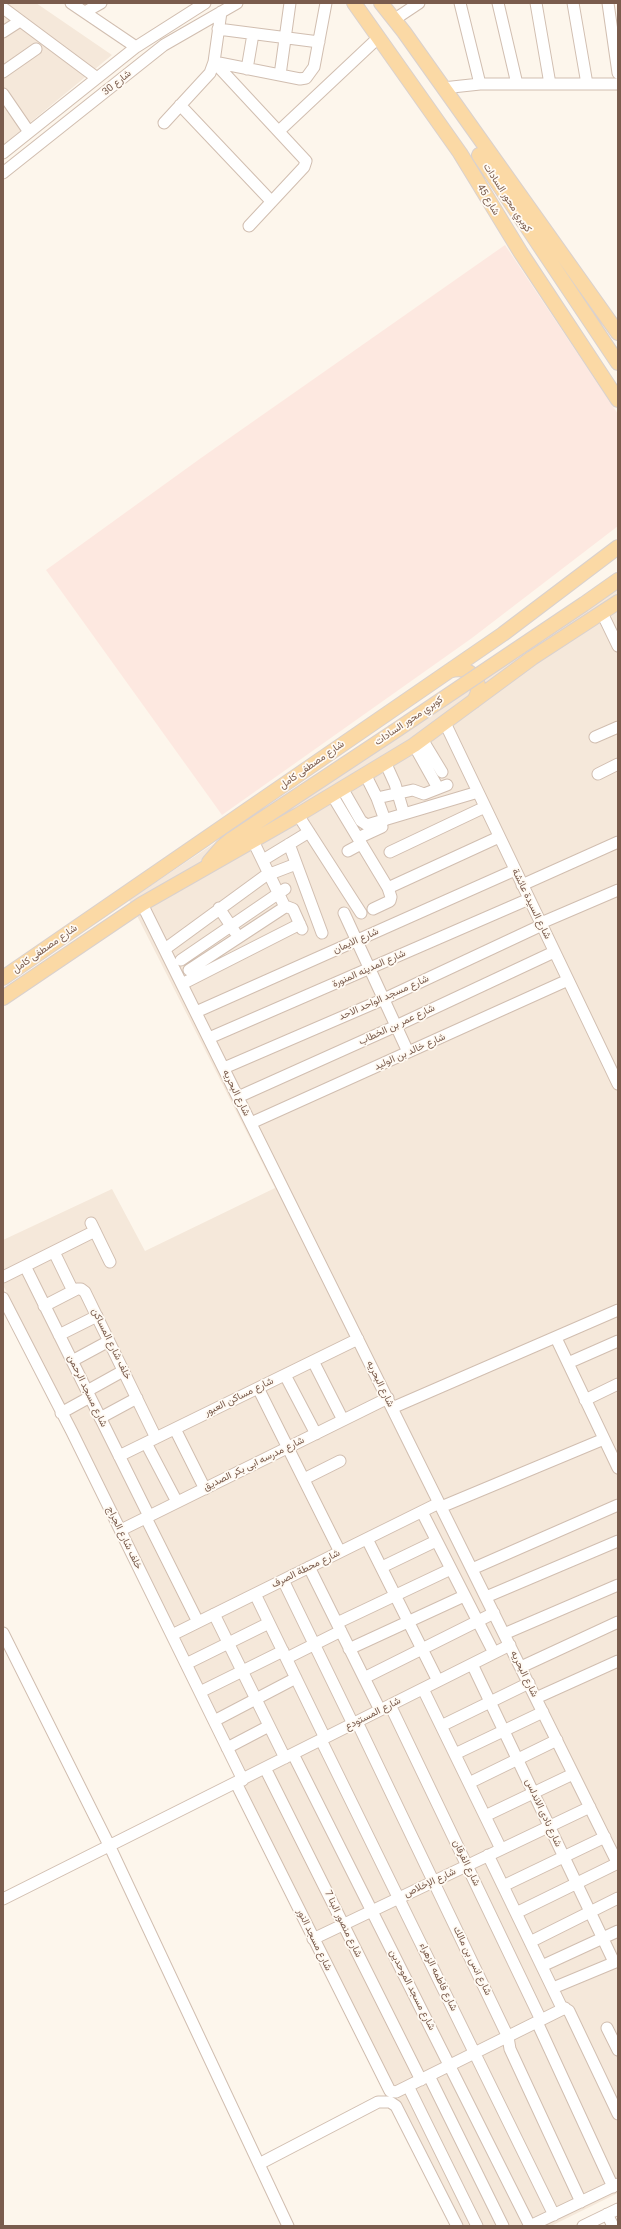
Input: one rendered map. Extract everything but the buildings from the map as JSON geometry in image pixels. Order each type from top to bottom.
[{"type":"main road","name":"شارع 45","points":[[354,3],[379,36],[460,153],[520,253],[618,400]]},
{"type":"main road","points":[[381,3],[395,19],[618,333]]},
{"type":"main road","name":"كوبري محور السادات","points":[[404,32],[404,44],[408,55],[458,122],[618,385]]},
{"type":"main road","name":"كوبري محور السادات","points":[[486,196],[502,208],[532,245],[618,363]]},
{"type":"main road","name":"شارع مصطفى كامل","points":[[3,978],[503,634],[618,547]]},
{"type":"main road","name":"كوبري محور السادات","points":[[206,867],[213,855],[232,839],[618,580]]},
{"type":"main road","name":"شارع مصطفى كامل","points":[[3,998],[142,904],[298,815],[418,742],[532,658],[618,602]]},
{"type":"main road","points":[[503,634],[500,647],[507,658],[520,663],[532,658]]},
{"type":"main road","points":[[449,671],[461,668],[472,673],[478,684],[477,696],[474,701]]},
{"type":"street","points":[[71,3],[136,47]]},
{"type":"street","points":[[85,12],[101,3]]},
{"type":"street","name":"شارع 30","points":[[3,173],[164,45],[237,3]]},
{"type":"street","points":[[280,75],[290,3]]},
{"type":"street","points":[[214,62],[300,79],[306,78],[314,67],[326,3]]},
{"type":"street","points":[[395,19],[419,3]]},
{"type":"street","points":[[460,3],[480,84]]},
{"type":"street","points":[[498,3],[517,84]]},
{"type":"street","points":[[536,3],[550,84]]},
{"type":"street","points":[[574,3],[587,84]]},
{"type":"street","points":[[608,3],[618,73]]},
{"type":"street","name":"شارع 30","points":[[3,153],[136,47],[198,5]]},
{"type":"street","points":[[3,8],[98,78]]},
{"type":"street","points":[[164,123],[210,73],[214,62],[221,12]]},
{"type":"street","points":[[3,32],[20,21]]},
{"type":"street","points":[[218,29],[318,42]]},
{"type":"street","points":[[248,69],[253,34]]},
{"type":"street","points":[[279,131],[379,36]]},
{"type":"street","points":[[3,72],[36,49]]},
{"type":"street","points":[[214,62],[306,161],[304,166],[249,226]]},
{"type":"street","points":[[443,88],[480,84],[618,84]]},
{"type":"street","points":[[3,94],[29,132]]},
{"type":"street","points":[[180,105],[271,201]]},
{"type":"street","points":[[602,613],[618,646]]},
{"type":"street","name":"شارع السيدة عائشة","points":[[445,723],[618,1084]]},
{"type":"street","points":[[595,737],[618,727]]},
{"type":"street","points":[[418,742],[442,772]]},
{"type":"street","points":[[418,742],[439,788],[434,805]]},
{"type":"street","points":[[385,762],[398,794],[404,814]]},
{"type":"street","points":[[598,774],[618,764]]},
{"type":"street","points":[[365,774],[377,798],[383,824]]},
{"type":"street","points":[[377,798],[413,790],[422,794],[439,788]]},
{"type":"street","points":[[337,791],[363,823],[370,825],[383,824]]},
{"type":"street","points":[[337,791],[359,841],[390,888],[390,901],[373,909]]},
{"type":"street","points":[[348,850],[383,824],[404,814],[478,792]]},
{"type":"street","points":[[390,852],[485,807]]},
{"type":"street","points":[[298,815],[361,913]]},
{"type":"street","points":[[263,860],[309,832]]},
{"type":"street","points":[[390,888],[499,837]]},
{"type":"street","points":[[253,841],[269,873],[282,891],[285,906]]},
{"type":"street","points":[[522,885],[618,842]]},
{"type":"street","points":[[289,844],[322,933]]},
{"type":"street","points":[[192,974],[181,960],[167,947],[269,873],[296,864]]},
{"type":"street","name":"شارع الايمان","points":[[196,1012],[516,870]]},
{"type":"street","name":"شارع مسجد الواحد الاحد","points":[[224,1068],[384,999],[541,924],[618,890]]},
{"type":"street","points":[[181,960],[282,891]]},
{"type":"street","name":"شارع المدينه المنورة","points":[[209,1038],[370,969],[529,898]]},
{"type":"street","name":"شارع البحريه","points":[[142,904],[167,947],[182,984],[618,1864]]},
{"type":"street","points":[[192,974],[301,926],[293,910],[285,906]]},
{"type":"street","points":[[182,984],[192,974],[239,937],[285,906]]},
{"type":"street","points":[[219,908],[239,937]]},
{"type":"street","points":[[344,913],[408,1052]]},
{"type":"street","name":"شارع عمر بن الخطاب","points":[[238,1097],[396,1026],[554,952]]},
{"type":"street","name":"شارع خالد بن الوليد","points":[[251,1123],[568,980]]},
{"type":"street","points":[[3,1277],[54,1252],[93,1227],[110,1262]]},
{"type":"street","points":[[44,1306],[73,1291],[54,1252]]},
{"type":"street","name":"شارع مسجد الرحمن","points":[[25,1266],[119,1456],[198,1622]]},
{"type":"street","name":"خلف شارع المساكن","points":[[73,1291],[79,1289],[83,1290],[97,1316],[137,1398],[151,1440],[177,1502]]},
{"type":"street","name":"خلف شارع الجراج","points":[[3,1298],[121,1530],[227,1748],[240,1782]]},
{"type":"street","name":"شارع مدرسه ابى بكر الصديق","points":[[121,1530],[343,1420],[556,1338],[618,1310]]},
{"type":"street","points":[[59,1335],[97,1316]]},
{"type":"street","points":[[556,1338],[618,1468]]},
{"type":"street","name":"شارع مساكن العبور","points":[[119,1456],[358,1339]]},
{"type":"street","points":[[72,1361],[109,1341]]},
{"type":"street","points":[[568,1363],[618,1341]]},
{"type":"street","points":[[314,1361],[343,1420]]},
{"type":"street","points":[[61,1414],[88,1394],[124,1371]]},
{"type":"street","points":[[285,1375],[316,1434]]},
{"type":"street","points":[[585,1400],[618,1384]]},
{"type":"street","points":[[258,1388],[340,1552]]},
{"type":"street","points":[[100,1418],[137,1398]]},
{"type":"street","points":[[175,1428],[205,1489]]},
{"type":"street","name":"شارع محطة الصرف","points":[[172,1635],[422,1512],[604,1439]]},
{"type":"street","points":[[304,1479],[340,1461]]},
{"type":"street","points":[[472,1569],[618,1505]]},
{"type":"street","points":[[422,1512],[494,1653]]},
{"type":"street","points":[[367,1539],[438,1681]]},
{"type":"street","points":[[382,1567],[436,1541]]},
{"type":"street","points":[[486,1597],[618,1541]]},
{"type":"street","points":[[309,1567],[380,1710]]},
{"type":"street","points":[[200,1692],[242,1672],[314,1644],[339,1627],[395,1596],[451,1569]]},
{"type":"street","name":"شارع انس بن مالك","points":[[283,1580],[434,1881],[508,2037],[510,2049],[581,2202]]},
{"type":"street","points":[[504,1634],[618,1585]]},
{"type":"street","name":"شارع فاطمه الزهراء","points":[[255,1594],[399,1898],[554,2215]]},
{"type":"street","points":[[350,1649],[464,1596]]},
{"type":"street","name":"شارع مسجد الموحدين","points":[[214,1614],[269,1726],[289,1756],[372,1911],[530,2226]]},
{"type":"street","points":[[364,1678],[494,1614]]},
{"type":"street","points":[[520,1667],[618,1622]]},
{"type":"street","points":[[186,1664],[269,1623]]},
{"type":"street","points":[[3,1633],[110,1847],[288,2226]]},
{"type":"street","name":"شارع المستودع","points":[[3,1899],[240,1782],[510,1645]]},
{"type":"street","points":[[536,1698],[618,1661]]},
{"type":"street","name":"شارع نادى الاندلس","points":[[472,1664],[590,1912],[616,1962]]},
{"type":"street","points":[[214,1721],[296,1678]]},
{"type":"street","points":[[441,1726],[529,1683]]},
{"type":"street","points":[[423,1689],[501,1849]]},
{"type":"street","name":"شارع الفرقان","points":[[390,1705],[467,1865],[615,2185]]},
{"type":"street","points":[[455,1754],[543,1712]]},
{"type":"street","points":[[227,1748],[269,1726]]},
{"type":"street","points":[[469,1783],[557,1740]]},
{"type":"street","name":"شارع منصور البنا 7","points":[[266,1768],[343,1924],[503,2226]]},
{"type":"street","points":[[485,1816],[574,1774]]},
{"type":"street","name":"شارع مسجد النور","points":[[240,1782],[313,1939],[389,2090],[396,2092],[408,2086]]},
{"type":"street","name":"شارع الإخلاص","points":[[313,1939],[590,1807]]},
{"type":"street","points":[[503,1886],[605,1837]]},
{"type":"street","points":[[488,1855],[561,2006],[569,2011],[618,2114]]},
{"type":"street","points":[[516,1913],[618,1864]]},
{"type":"street","points":[[530,1942],[618,1898]]},
{"type":"street","points":[[542,1966],[618,1931]]},
{"type":"street","points":[[553,1988],[616,1962]]},
{"type":"street","points":[[477,2226],[408,2086],[565,2008]]},
{"type":"street","points":[[607,2028],[618,2050]]},
{"type":"street","points":[[259,2164],[378,2102],[390,2102],[398,2109],[457,2226]]},
{"type":"street","points":[[530,2226],[543,2223],[554,2215],[615,2185]]},
{"type":"street","points":[[583,2226],[618,2209]]},
{"type":"street","points":[[607,2214],[613,2226]]},
{"type":"shaded area","points":[[3,3],[36,3],[112,55],[3,145]]},
{"type":"shaded area","points":[[505,245],[618,414],[618,526],[472,638],[222,815],[46,570],[201,458]]},
{"type":"shaded area","points":[[618,575],[618,2193],[551,2226],[462,2226],[236,1779],[246,1773],[3,1285],[3,1240],[112,1189],[145,1251],[275,1188],[129,900]]}]
